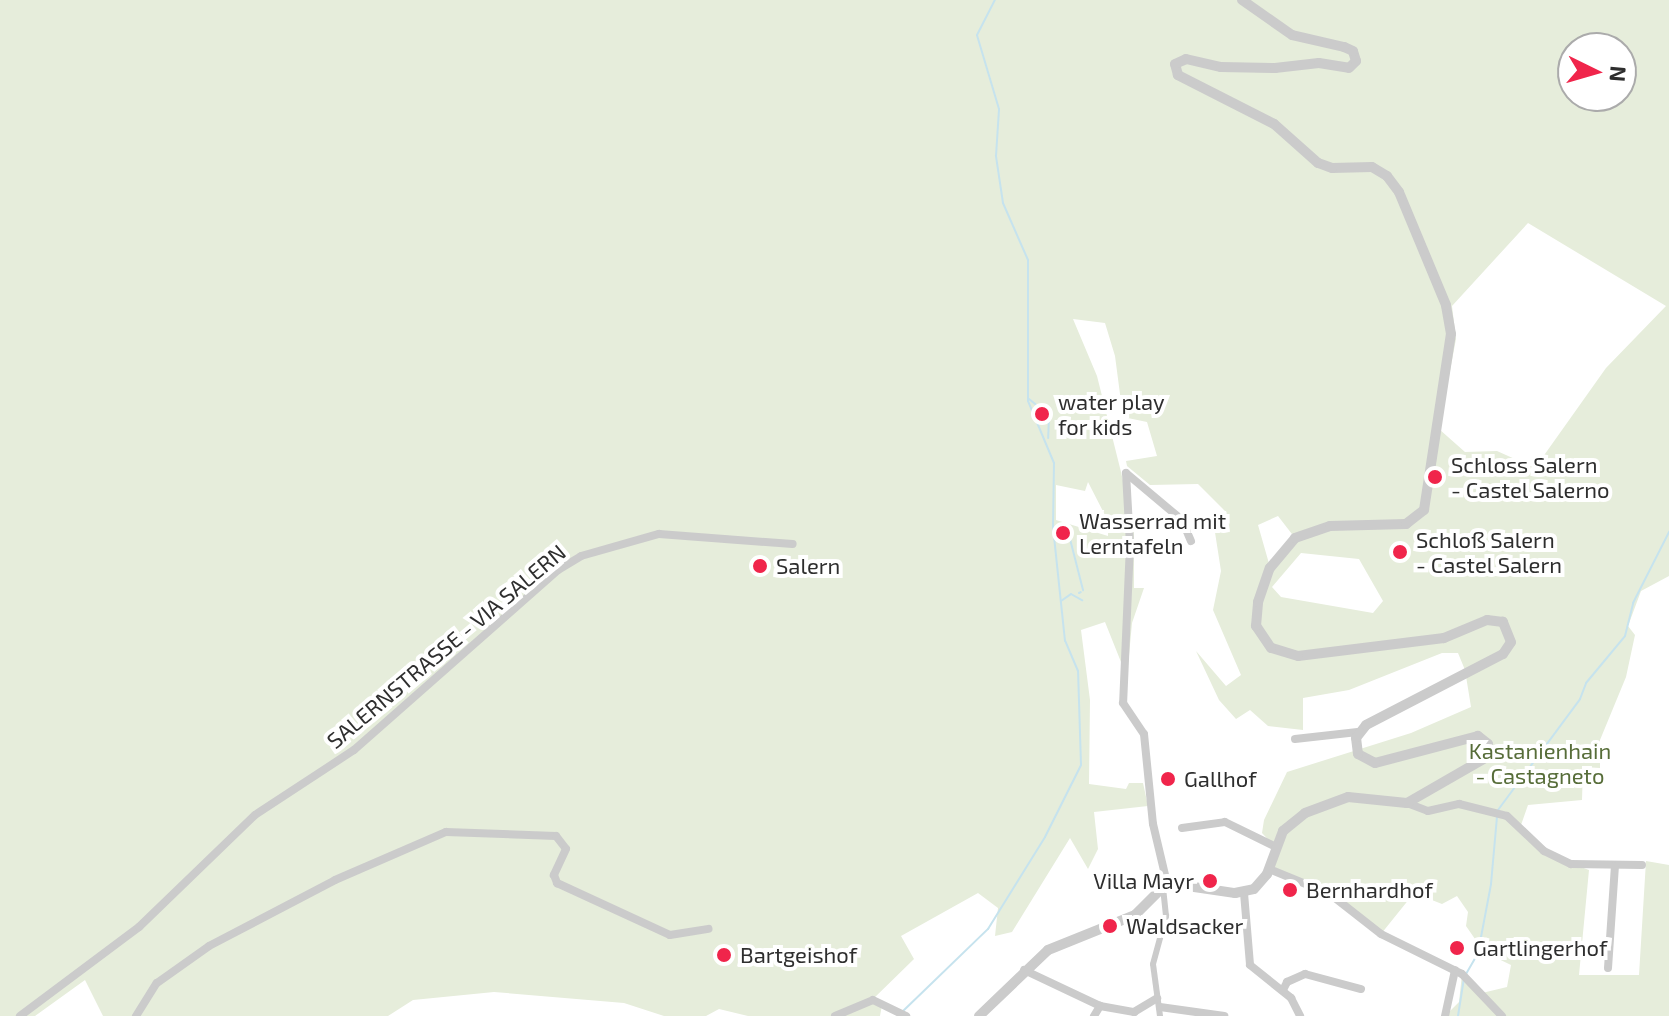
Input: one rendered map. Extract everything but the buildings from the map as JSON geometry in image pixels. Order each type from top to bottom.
[{"type":"street","points":[[1242,0],[1292,35],[1353,51],[1356,61],[1349,68],[1319,63],[1248,68],[1186,59],[1175,64],[1178,75],[1274,124],[1318,163],[1380,171],[1393,183],[1446,305],[1451,334],[1426,504],[1406,524],[1330,526],[1295,538],[1270,568],[1258,602],[1256,626],[1271,648],[1298,656],[1456,636],[1493,619],[1508,626],[1511,642],[1503,654],[1358,732],[1295,739]]},
{"type":"street","points":[[1159,1007],[1153,964],[1166,916],[1165,885],[1153,824],[1144,734],[1123,703],[1130,545],[1126,473],[1182,520],[1191,541]]},
{"type":"street","name":"SALERNSTRASSE - VIA SALERN","points":[[20,1016],[139,927],[255,815],[354,750],[558,570],[602,547],[647,535],[705,535],[793,544]]},
{"type":"street","points":[[1165,885],[1244,893],[1258,886],[1269,869],[1276,847],[1296,818],[1338,799],[1407,803],[1484,762],[1488,744],[1469,736],[1447,747],[1375,763],[1358,754],[1358,732]]},
{"type":"street","points":[[1407,803],[1415,810],[1438,811],[1459,804],[1504,815],[1559,859],[1615,866],[1642,865]]},
{"type":"street","points":[[1182,828],[1225,822],[1276,847]]},
{"type":"street","points":[[136,1016],[157,983],[209,946],[335,880],[446,832],[556,836],[566,849],[554,875],[557,883],[670,935],[709,929]]},
{"type":"street","points":[[1608,968],[1615,866]]},
{"type":"street","points":[[1269,869],[1330,894],[1381,934],[1462,975],[1502,1016]]},
{"type":"street","points":[[979,1016],[1024,970],[1057,944],[1135,915],[1165,885]]},
{"type":"street","points":[[1244,893],[1248,961],[1283,990],[1300,1016]]},
{"type":"street","points":[[1024,970],[1100,1006],[1134,1012],[1159,1007],[1224,1016]]},
{"type":"street","points":[[1283,990],[1287,982],[1305,974],[1361,989]]},
{"type":"street","points":[[1445,1016],[1462,975]]},
{"type":"street","points":[[835,1016],[873,1000],[906,1016]]},
{"type":"street","points":[[1094,1016],[1100,1006]]},
{"type":"green space","name":"Kastanienhain - Castagneto","points":[[0,0],[1669,0],[1669,576],[1641,591],[1628,626],[1635,635],[1626,677],[1600,740],[1600,768],[1583,767],[1582,800],[1528,805],[1521,825],[1543,853],[1589,870],[1579,975],[1639,975],[1646,861],[1669,865],[1669,1016],[1445,1016],[1459,1002],[1462,974],[1482,993],[1507,987],[1511,965],[1484,952],[1466,926],[1468,912],[1457,896],[1442,904],[1414,893],[1381,934],[1330,894],[1269,869],[1275,847],[1262,833],[1264,820],[1287,772],[1411,733],[1471,707],[1465,670],[1458,653],[1442,653],[1349,690],[1303,698],[1303,730],[1268,726],[1250,710],[1236,719],[1219,700],[1196,651],[1226,686],[1241,675],[1213,610],[1221,571],[1214,526],[1227,513],[1198,484],[1150,485],[1127,466],[1126,461],[1157,456],[1147,422],[1123,417],[1115,356],[1105,323],[1073,319],[1097,376],[1121,472],[1134,530],[1134,588],[1144,588],[1132,623],[1127,677],[1105,622],[1081,630],[1090,700],[1089,784],[1126,789],[1129,783],[1143,783],[1148,806],[1094,812],[1098,849],[1088,869],[1070,838],[1012,932],[995,936],[998,908],[978,893],[901,936],[914,959],[870,1002],[882,1005],[880,1016],[748,1016],[719,1009],[706,1016],[664,1016],[624,1003],[494,992],[413,1000],[388,1016],[103,1016],[85,980],[35,1016],[0,1016]],"holes":[[[1528,223],[1666,306],[1606,368],[1535,468],[1497,451],[1465,452],[1439,429],[1456,339],[1452,306]],[[1088,482],[1108,521],[1108,536],[1056,520],[1056,485],[1085,491]],[[1278,516],[1295,538],[1270,567],[1258,525]],[[1301,553],[1359,559],[1383,601],[1373,613],[1281,597],[1272,587]]]},
{"type":"waterway","points":[[902,1012],[988,929],[1045,837],[1081,765],[1078,671],[1065,641],[1053,527],[1054,463],[1028,401],[1028,260],[1003,203],[996,156],[999,109],[977,35],[995,0]]},
{"type":"waterway","points":[[1029,399],[1049,415],[1048,438]]},
{"type":"waterway","points":[[1054,528],[1070,539],[1083,590]]},
{"type":"waterway","points":[[1498,810],[1580,699],[1586,683],[1625,636],[1633,603],[1669,532]]},
{"type":"waterway","points":[[1061,601],[1071,594],[1082,600]]},
{"type":"waterway","points":[[1466,974],[1478,953],[1491,884],[1497,817]]},
{"type":"waterway","points":[[1458,1016],[1464,980]]},
{"type":"place","name":"water play for kids","points":[[1042,414]]},
{"type":"place","name":"Schloss Salern - Castel Salerno","points":[[1435,477]]},
{"type":"place","name":"Wasserrad mit Lerntafeln","points":[[1063,533]]},
{"type":"place","name":"Schloß Salern - Castel Salern","points":[[1400,552]]},
{"type":"place","name":"Salern","points":[[760,566]]},
{"type":"place","name":"Gallhof","points":[[1168,779]]},
{"type":"place","name":"Villa Mayr","points":[[1210,881]]},
{"type":"place","name":"Bernhardhof","points":[[1290,890]]},
{"type":"place","name":"Waldsacker","points":[[1110,926]]},
{"type":"place","name":"Gartlingerhof","points":[[1457,948]]},
{"type":"place","name":"Bartgeishof","points":[[724,955]]}]
